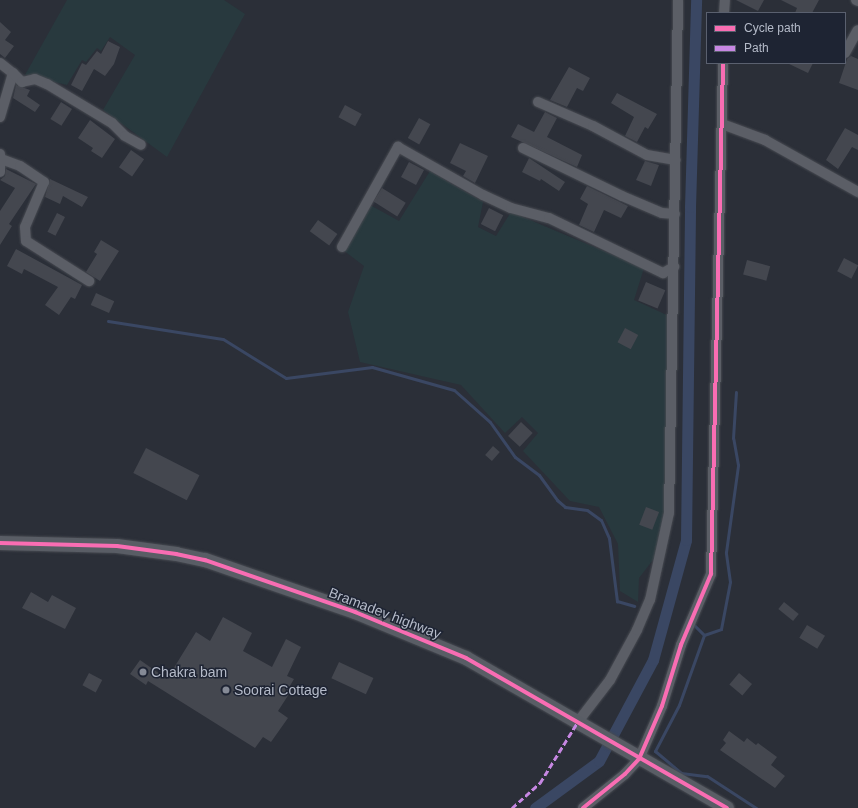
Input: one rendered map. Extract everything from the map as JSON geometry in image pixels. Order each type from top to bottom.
[{"type":"street","points":[[580,725],[610,680],[637,630],[650,600],[669,513],[678,0]]},
{"type":"street","points":[[724,12],[725,0]]},
{"type":"street","points":[[846,51],[858,30]]},
{"type":"street","points":[[0,63],[22,82],[34,79],[48,84],[112,122],[125,136],[141,145]]},
{"type":"street","points":[[583,808],[625,774],[637,758],[662,706],[681,645],[711,574],[723,64]]},
{"type":"street","points":[[0,117],[13,73]]},
{"type":"street","points":[[538,102],[593,126],[647,155],[676,160]]},
{"type":"street","points":[[722,124],[765,140],[858,192]]},
{"type":"street","points":[[342,247],[398,147],[483,195],[511,208],[549,218],[663,273],[674,267]]},
{"type":"street","points":[[523,148],[622,196],[662,213],[675,214]]},
{"type":"street","points":[[0,172],[1,156],[20,166],[44,182],[25,227],[26,240],[89,281]]},
{"type":"street","name":"Bramadev highway","points":[[0,543],[117,546],[205,560],[355,612],[421,638],[466,658],[637,758],[727,808]]},
{"type":"shaded area","points":[[67,0],[224,0],[245,14],[167,157],[103,110],[135,55],[110,37],[101,51],[97,48],[86,62],[82,60],[67,85],[25,75]]},
{"type":"shaded area","points":[[430,171],[483,202],[478,227],[496,236],[511,212],[644,268],[634,300],[669,316],[664,513],[656,556],[639,578],[638,602],[620,591],[618,544],[599,507],[570,501],[523,451],[538,433],[522,417],[505,433],[461,385],[360,362],[348,312],[364,266],[343,250],[370,205],[399,221]]},
{"type":"building","points":[[736,0],[764,0],[758,11]]},
{"type":"building","points":[[781,0],[819,0],[813,12],[795,12],[797,8]]},
{"type":"building","points":[[0,22],[11,32],[5,40],[14,46],[5,58],[0,54]]},
{"type":"building","points":[[108,41],[120,47],[114,64],[105,76],[94,69],[82,91],[71,85],[82,63],[86,65],[97,51],[101,54]]},
{"type":"building","points":[[851,56],[858,59],[858,90],[839,83],[847,59]]},
{"type":"building","points":[[789,64],[812,64],[808,73]]},
{"type":"building","points":[[569,67],[590,78],[583,91],[577,88],[567,107],[550,100]]},
{"type":"building","points":[[16,85],[30,90],[27,96],[40,105],[35,112],[13,98]]},
{"type":"building","points":[[617,93],[657,114],[648,129],[645,127],[637,142],[625,136],[634,117],[611,103]]},
{"type":"building","points":[[61,102],[72,109],[61,126],[50,119]]},
{"type":"building","points":[[345,105],[362,114],[355,126],[338,117]]},
{"type":"building","points":[[545,112],[557,118],[547,137],[582,155],[577,167],[511,137],[518,124],[534,132]]},
{"type":"building","points":[[419,118],[430,124],[419,144],[408,138]]},
{"type":"building","points":[[90,120],[115,139],[102,158],[91,151],[93,148],[78,138]]},
{"type":"building","points":[[845,128],[858,135],[858,150],[852,147],[838,169],[826,160]]},
{"type":"building","points":[[460,143],[488,156],[475,183],[463,176],[466,171],[450,163]]},
{"type":"building","points":[[131,150],[144,159],[132,176],[119,167]]},
{"type":"building","points":[[529,158],[565,182],[559,191],[541,179],[540,181],[522,172]]},
{"type":"building","points":[[645,161],[659,165],[651,186],[636,180]]},
{"type":"building","points":[[409,162],[424,170],[416,185],[401,177]]},
{"type":"building","points":[[6,169],[36,184],[9,224],[12,226],[0,245],[0,211],[15,188],[0,180],[5,176]]},
{"type":"building","points":[[50,179],[88,197],[82,207],[63,196],[60,204],[45,197]]},
{"type":"building","points":[[587,186],[628,206],[621,218],[604,210],[594,232],[579,225],[588,204],[580,199]]},
{"type":"building","points":[[382,188],[406,203],[397,216],[374,202]]},
{"type":"building","points":[[489,208],[503,215],[495,231],[481,224]]},
{"type":"building","points":[[57,213],[65,217],[55,236],[47,232]]},
{"type":"building","points":[[318,220],[337,234],[329,245],[310,231]]},
{"type":"building","points":[[101,240],[119,251],[100,281],[86,272],[97,254],[94,252]]},
{"type":"building","points":[[16,249],[82,285],[75,299],[71,297],[59,315],[45,305],[58,287],[24,269],[22,274],[7,266]]},
{"type":"building","points":[[844,258],[858,265],[851,279],[837,271]]},
{"type":"building","points":[[747,260],[770,266],[766,281],[743,274]]},
{"type":"building","points":[[646,282],[665,290],[658,309],[638,300]]},
{"type":"building","points":[[96,293],[114,301],[109,313],[91,305]]},
{"type":"building","points":[[625,328],[638,335],[631,349],[617,342]]},
{"type":"building","points":[[521,422],[533,433],[520,447],[508,436]]},
{"type":"building","points":[[493,446],[500,452],[492,461],[485,455]]},
{"type":"building","points":[[146,448],[199,475],[187,500],[133,473]]},
{"type":"building","points":[[646,507],[659,512],[652,530],[639,525]]},
{"type":"building","points":[[31,592],[48,602],[52,595],[76,608],[65,629],[22,608]]},
{"type":"building","points":[[784,602],[799,614],[793,621],[778,609]]},
{"type":"building","name":"Soorai Cottage","points":[[223,617],[252,633],[243,651],[272,667],[286,639],[301,647],[287,676],[294,679],[288,689],[291,691],[278,711],[288,718],[271,742],[263,737],[255,748],[148,681],[146,685],[130,674],[140,660],[167,679],[196,632],[210,641]]},
{"type":"building","points":[[807,625],[825,636],[817,649],[799,638]]},
{"type":"building","points":[[339,662],[373,678],[366,694],[331,678]]},
{"type":"building","points":[[89,673],[102,680],[96,692],[82,685]]},
{"type":"building","points":[[739,673],[752,684],[742,695],[729,684]]},
{"type":"building","points":[[729,731],[744,742],[747,738],[756,745],[758,743],[777,757],[771,765],[785,776],[775,788],[720,750],[726,743],[723,740]]},
{"type":"waterway","points":[[535,808],[599,761],[653,660],[686,540],[690,207],[696,0]]},
{"type":"waterway","points":[[108,321],[223,339],[286,378],[372,367],[454,390],[490,422],[515,457],[539,475],[557,500],[565,507],[587,510],[601,520],[609,538],[617,601],[634,606]]},
{"type":"waterway","points":[[694,625],[704,635],[721,629],[730,582],[726,552],[738,465],[733,438],[736,392]]},
{"type":"waterway","points":[[704,635],[679,705],[655,751],[681,773],[707,776],[756,808]]},
{"type":"marked path","points":[[512,808],[540,783],[577,723]]},
{"type":"cycle path","points":[[583,808],[625,774],[639,759],[662,706],[681,645],[711,574],[723,64]]},
{"type":"cycle path","points":[[0,543],[117,546],[176,554],[205,560],[355,612],[466,658],[727,808]]},
{"type":"place","name":"Chakra bam","points":[[143,672]]},
{"type":"place","name":"Soorai Cottage","points":[[226,690]]}]
